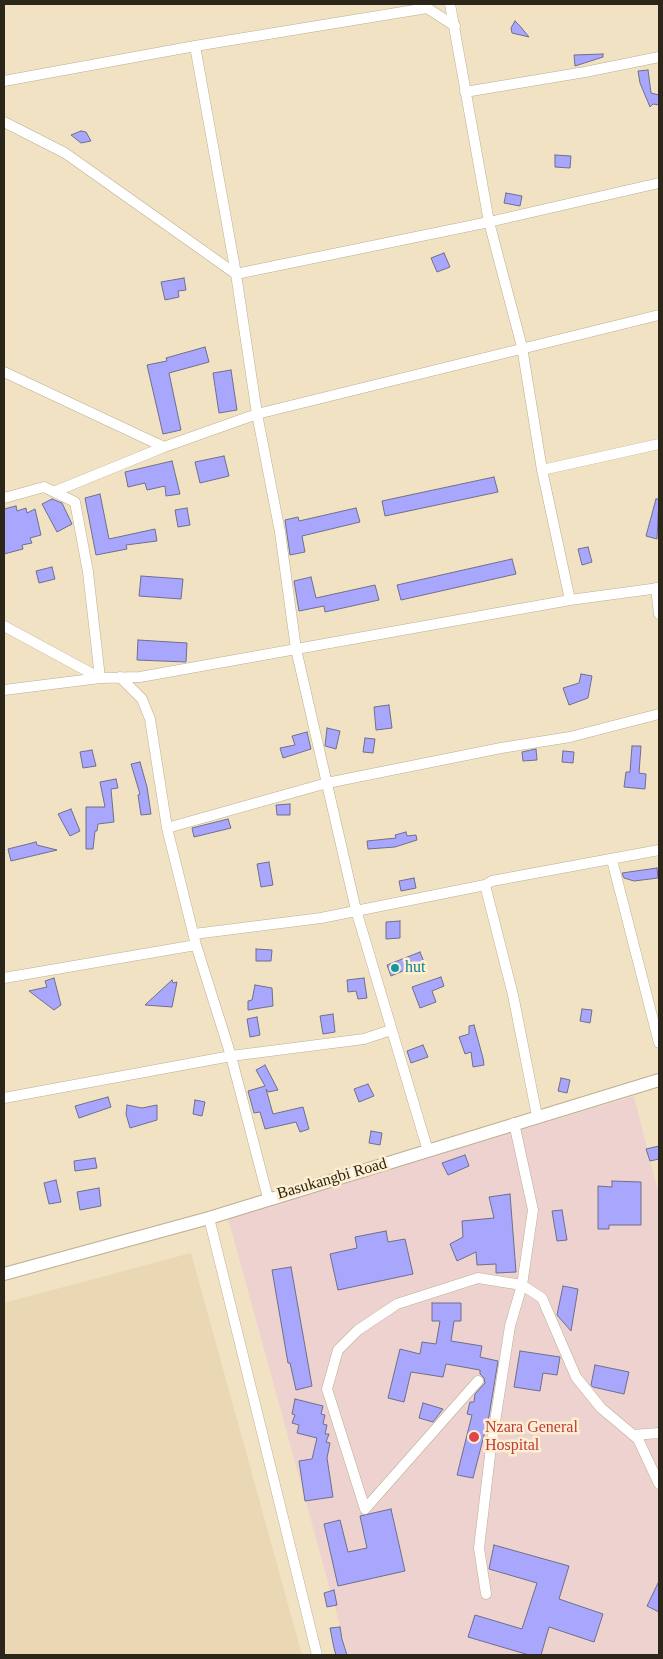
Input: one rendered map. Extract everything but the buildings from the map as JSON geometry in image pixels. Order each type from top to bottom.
[{"type":"street","points":[[450,4],[489,222],[522,347],[542,470],[570,600]]},
{"type":"street","points":[[4,81],[429,6],[455,26]]},
{"type":"street","points":[[195,46],[236,274],[257,414],[280,532],[296,649],[356,910],[428,1151]]},
{"type":"street","points":[[465,92],[585,72],[659,56]]},
{"type":"street","points":[[4,122],[65,153],[236,274],[489,222],[659,183]]},
{"type":"street","points":[[56,491],[164,447],[257,414],[522,347],[659,315]]},
{"type":"street","points":[[4,372],[164,447]]},
{"type":"street","points":[[542,470],[659,444]]},
{"type":"street","points":[[4,498],[44,487],[56,491],[75,502],[88,572],[100,678]]},
{"type":"street","points":[[4,690],[100,678],[140,677],[570,600],[658,588],[659,614]]},
{"type":"street","points":[[4,626],[100,678]]},
{"type":"street","points":[[120,677],[142,699],[150,720],[167,828],[196,945],[231,1056],[268,1198]]},
{"type":"street","points":[[167,828],[327,784],[500,748],[570,737],[659,714]]},
{"type":"street","points":[[194,934],[321,918],[492,881],[659,850]]},
{"type":"street","points":[[612,860],[659,1043]]},
{"type":"street","points":[[485,884],[513,995],[537,1116]]},
{"type":"street","points":[[4,978],[196,945]]},
{"type":"street","points":[[4,1098],[231,1056],[364,1039],[391,1030]]},
{"type":"street","name":"Basukangbi Road","points":[[4,1274],[209,1218],[268,1198],[659,1080]]},
{"type":"street","points":[[486,1594],[479,1548],[491,1447],[510,1326],[522,1284],[533,1210],[514,1123]]},
{"type":"street","points":[[209,1218],[317,1655]]},
{"type":"street","points":[[478,1381],[365,1509],[327,1389],[338,1350],[358,1330],[397,1304],[478,1278],[522,1284],[542,1298],[576,1377],[601,1408],[638,1439],[659,1484]]},
{"type":"street","points":[[633,1435],[659,1433]]},
{"type":"shaded area","name":"Nzara General Hospital","points":[[634,1096],[659,1195],[659,1655],[348,1655],[228,1218]]},
{"type":"shaded area","points":[[191,1253],[302,1655],[4,1655],[4,1303]]},
{"type":"place","name":"hut","points":[[395,968]]},
{"type":"place","name":"Nzara General Hospital","points":[[474,1437]]}]
